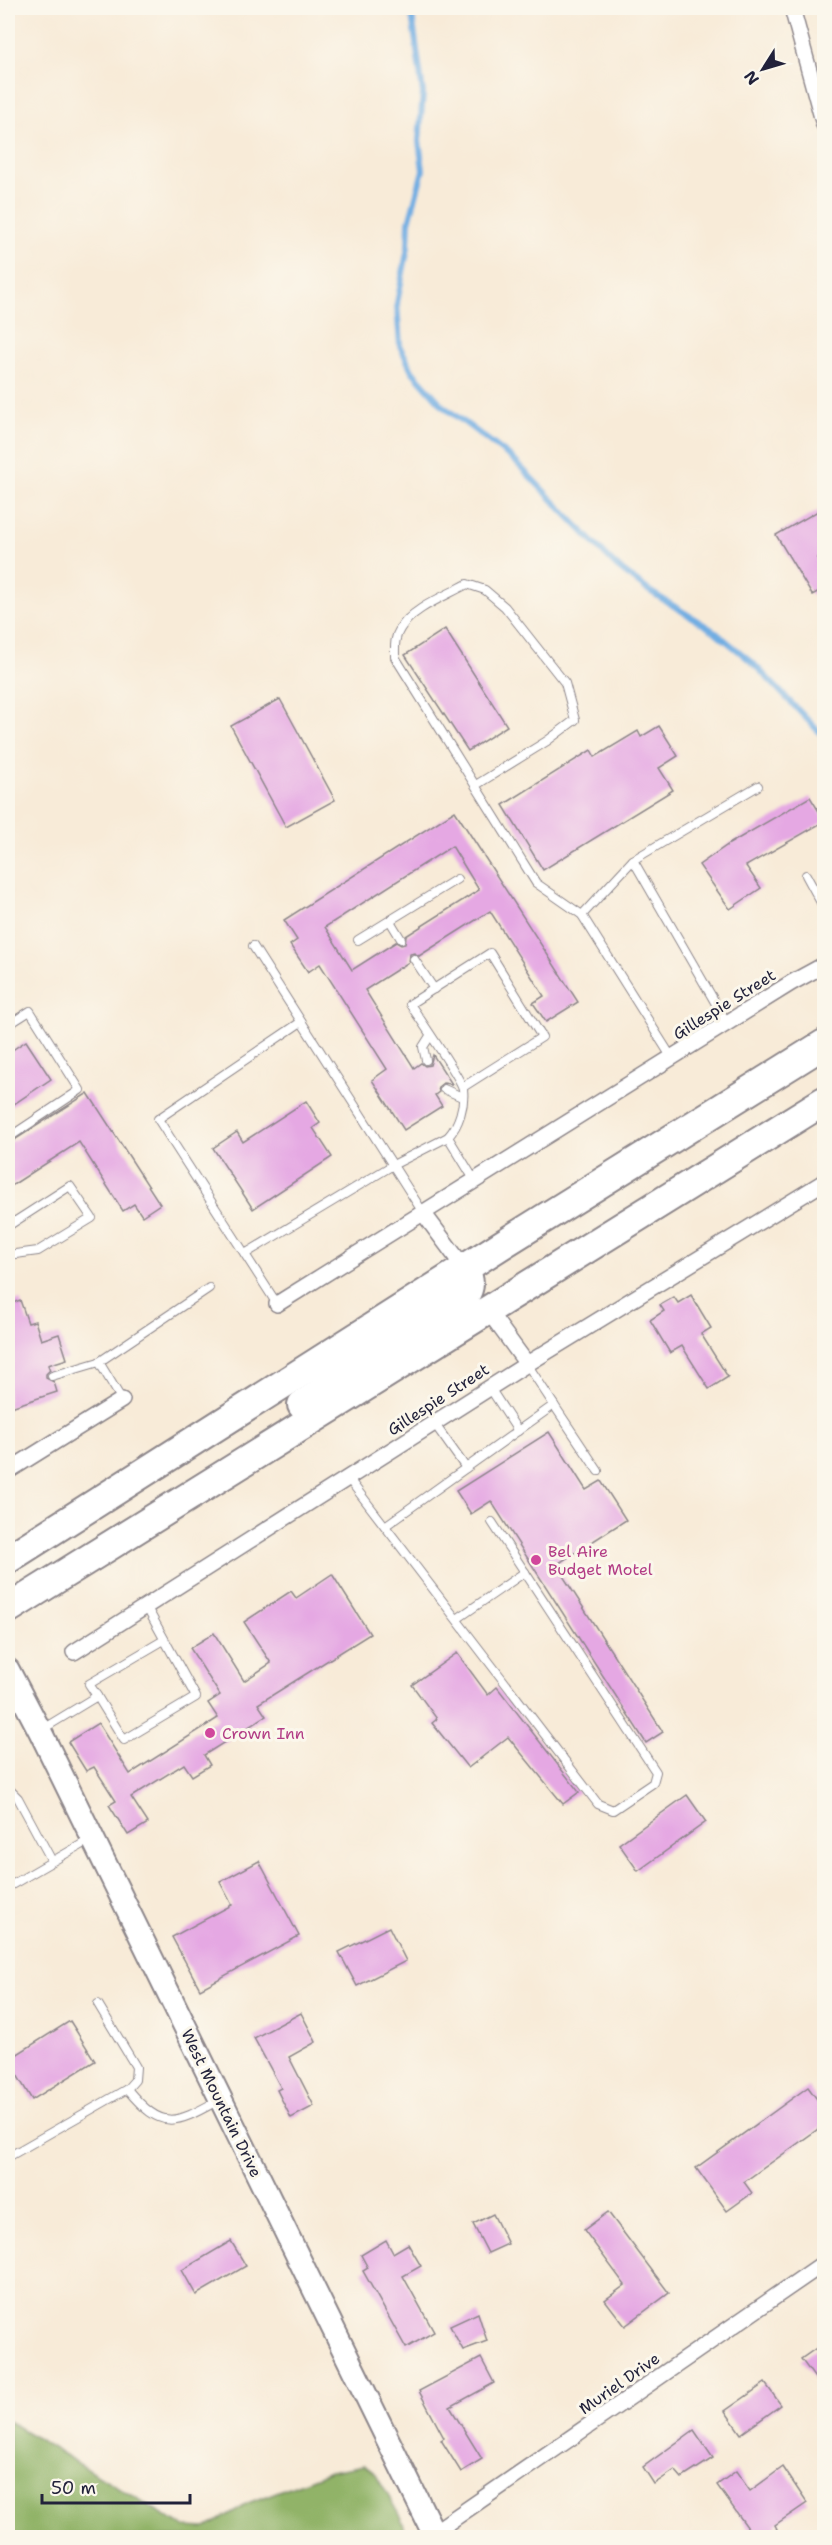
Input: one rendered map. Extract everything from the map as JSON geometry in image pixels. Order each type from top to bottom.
[{"type":"highway","points":[[8,1559],[825,1044]]},
{"type":"highway","points":[[8,1609],[825,1101]]},
{"type":"highway","points":[[178,1502],[215,1469],[279,1421],[464,1297],[470,1289],[470,1280],[465,1269]]},
{"type":"street","points":[[792,8],[825,125]]},
{"type":"street","name":"Gillespie Street","points":[[278,1304],[825,964]]},
{"type":"street","name":"Gillespie Street","points":[[74,1652],[526,1364],[825,1182]]},
{"type":"street","points":[[424,1214],[465,1269]]},
{"type":"street","points":[[489,1312],[526,1364]]},
{"type":"street","points":[[8,1471],[122,1400]]},
{"type":"street","name":"West Mountain Drive","points":[[8,1670],[435,2535]]},
{"type":"street","name":"Muriel Drive","points":[[435,2535],[825,2263]]},
{"type":"lane","points":[[476,785],[547,741],[575,720],[565,683],[505,607],[485,590],[467,584],[419,611],[400,628],[395,641],[395,657],[536,883],[582,915],[672,1058]]},
{"type":"lane","points":[[582,915],[633,860],[758,786]]},
{"type":"lane","points":[[633,860],[727,1023]]},
{"type":"lane","points":[[806,875],[825,908]]},
{"type":"lane","points":[[358,940],[457,879]]},
{"type":"lane","points":[[390,921],[401,939]]},
{"type":"lane","points":[[253,946],[424,1214]]},
{"type":"lane","points":[[245,1254],[393,1165],[448,1137],[456,1128],[460,1117],[463,1087],[411,1004],[490,953],[542,1037],[463,1087]]},
{"type":"lane","points":[[414,959],[434,989]]},
{"type":"lane","points":[[8,1025],[30,1011],[80,1090],[8,1138]]},
{"type":"lane","points":[[278,1304],[158,1119],[301,1022]]},
{"type":"lane","points":[[426,1060],[423,1047],[430,1036]]},
{"type":"lane","points":[[444,1089],[462,1097]]},
{"type":"lane","points":[[448,1137],[475,1182]]},
{"type":"lane","points":[[8,1226],[70,1185],[92,1218],[38,1251],[8,1255]]},
{"type":"lane","points":[[52,1376],[99,1362],[209,1288]]},
{"type":"lane","points":[[99,1362],[122,1400]]},
{"type":"lane","points":[[526,1364],[598,1471]]},
{"type":"lane","points":[[490,1388],[518,1431]]},
{"type":"lane","points":[[385,1526],[554,1405]]},
{"type":"lane","points":[[434,1423],[466,1468]]},
{"type":"lane","points":[[348,1478],[598,1804],[613,1810],[653,1783],[656,1772],[492,1522]]},
{"type":"lane","points":[[457,1619],[525,1572]]},
{"type":"lane","points":[[146,1606],[196,1697],[124,1740],[89,1684],[164,1640]]},
{"type":"lane","points":[[40,1731],[97,1696]]},
{"type":"lane","points":[[8,1788],[18,1798],[52,1861]]},
{"type":"lane","points":[[8,1887],[92,1838]]},
{"type":"lane","points":[[8,2157],[127,2089],[135,2080],[136,2067],[98,2004]]},
{"type":"lane","points":[[127,2089],[149,2112],[169,2121],[184,2120],[220,2100]]},
{"type":"green space","points":[[8,2421],[184,2527],[206,2528],[248,2503],[331,2471],[364,2465],[376,2474],[404,2524],[405,2537],[8,2537]]},
{"type":"building","points":[[825,507],[825,554],[817,558],[825,571],[825,588],[812,595],[776,535]]},
{"type":"building","points":[[445,629],[507,726],[468,751],[405,655]]},
{"type":"building","points":[[280,699],[335,800],[286,827],[231,726]]},
{"type":"building","points":[[659,726],[678,756],[659,768],[673,790],[543,870],[503,805],[591,750],[595,757],[638,731],[641,737]]},
{"type":"building","points":[[810,797],[825,821],[746,866],[761,888],[730,909],[699,865],[729,844]]},
{"type":"building","points":[[455,811],[578,1002],[546,1022],[533,1003],[544,996],[490,911],[419,956],[414,953],[410,954],[409,962],[365,990],[414,1068],[421,1063],[425,1066],[430,1065],[433,1055],[452,1084],[443,1083],[438,1087],[439,1092],[435,1095],[442,1106],[404,1130],[372,1080],[387,1069],[320,964],[308,972],[290,945],[297,940],[284,920]],"holes":[[[452,846],[479,890],[406,936],[405,944],[401,945],[396,942],[352,970],[325,927]]]},
{"type":"building","points":[[26,1041],[51,1079],[8,1108],[8,1053]]},
{"type":"building","points":[[88,1093],[160,1204],[142,1216],[134,1204],[123,1211],[79,1142],[8,1188],[8,1144]]},
{"type":"building","points":[[306,1101],[320,1123],[313,1128],[332,1157],[253,1209],[213,1148],[237,1132],[243,1142]]},
{"type":"building","points":[[691,1295],[711,1328],[701,1334],[728,1377],[709,1389],[682,1346],[670,1353],[650,1320],[664,1311],[660,1305],[674,1297],[678,1303]]},
{"type":"building","points":[[20,1300],[28,1323],[35,1321],[41,1340],[59,1334],[67,1359],[48,1365],[50,1370],[46,1378],[54,1382],[57,1392],[8,1408],[8,1305]]},
{"type":"building","points":[[549,1432],[586,1490],[601,1481],[626,1520],[556,1565],[663,1732],[646,1743],[491,1501],[471,1514],[456,1491]]},
{"type":"building","points":[[332,1574],[370,1634],[258,1704],[266,1716],[204,1755],[210,1765],[192,1776],[184,1764],[131,1797],[148,1823],[128,1835],[109,1805],[116,1801],[94,1767],[86,1771],[68,1742],[98,1723],[130,1774],[218,1718],[208,1703],[220,1695],[190,1648],[214,1633],[244,1681],[271,1663],[244,1622],[291,1591],[296,1598]]},
{"type":"building","points":[[457,1653],[488,1695],[497,1687],[579,1792],[563,1804],[508,1737],[468,1768],[432,1723],[437,1719],[412,1685]]},
{"type":"building","points":[[687,1795],[706,1822],[638,1871],[619,1844]]},
{"type":"building","points":[[259,1861],[299,1936],[200,1989],[172,1937],[232,1905],[220,1882]]},
{"type":"building","points":[[389,1927],[406,1961],[357,1986],[339,1952]]},
{"type":"building","points":[[301,2013],[316,2042],[289,2057],[314,2106],[291,2118],[277,2090],[281,2088],[254,2038]]},
{"type":"building","points":[[70,2021],[95,2061],[32,2100],[8,2060]]},
{"type":"building","points":[[808,2087],[825,2110],[825,2124],[744,2182],[752,2193],[727,2211],[696,2168]]},
{"type":"building","points":[[608,2212],[669,2293],[625,2326],[605,2300],[625,2285],[584,2230]]},
{"type":"building","points":[[493,2214],[508,2244],[488,2253],[473,2224]]},
{"type":"building","points":[[386,2240],[393,2253],[408,2244],[421,2266],[403,2276],[434,2332],[406,2348],[363,2271],[368,2268],[361,2255]]},
{"type":"building","points":[[231,2241],[246,2266],[196,2295],[182,2270]]},
{"type":"building","points":[[478,2313],[487,2341],[463,2350],[450,2326]]},
{"type":"building","points":[[825,2342],[825,2392],[801,2359]]},
{"type":"building","points":[[481,2358],[494,2383],[450,2407],[482,2459],[461,2472],[441,2440],[444,2438],[419,2391]]},
{"type":"building","points":[[765,2383],[781,2405],[741,2434],[725,2411]]},
{"type":"building","points":[[694,2430],[713,2458],[682,2478],[675,2470],[654,2484],[643,2467]]},
{"type":"building","points":[[783,2467],[807,2503],[775,2525],[777,2529],[765,2538],[755,2538],[717,2485],[736,2471],[750,2491]]},
{"type":"waterway","points":[[411,8],[423,93],[419,141],[423,170],[409,222],[408,247],[397,303],[400,346],[412,371],[444,407],[513,459],[616,566],[648,590],[714,631],[752,662],[824,737]]},
{"type":"place","name":"Bel Aire Budget Motel","points":[[536,1560]]},
{"type":"place","name":"Crown Inn","points":[[210,1733]]}]
